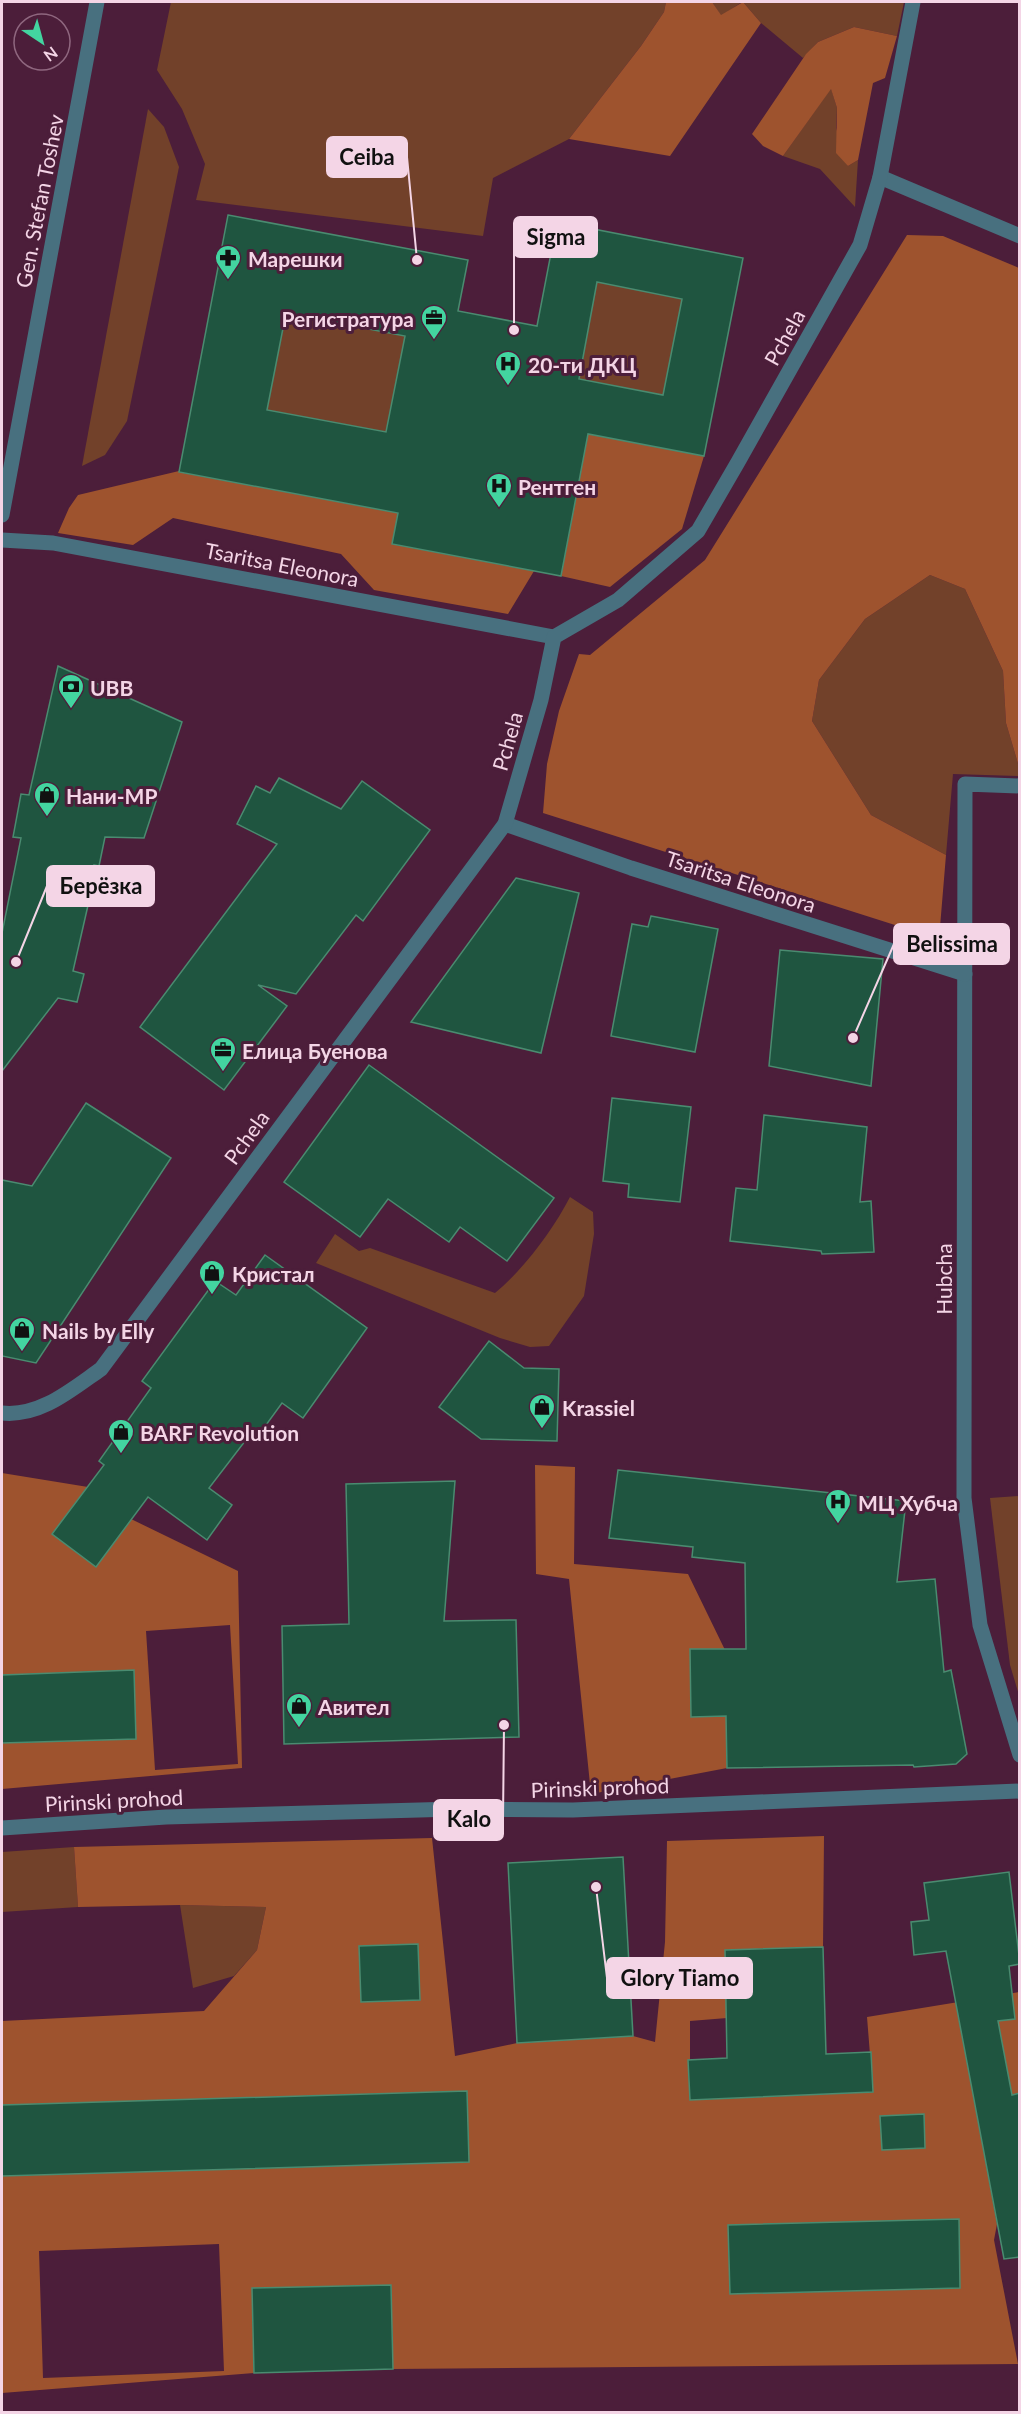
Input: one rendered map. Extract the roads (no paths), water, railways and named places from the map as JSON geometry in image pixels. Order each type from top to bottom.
[{"type":"street","name":"Gen. Stefan Toshev","points":[[2,515],[97,2]]},
{"type":"street","name":"Pchela","points":[[2,1413],[13,1414],[46,1406],[101,1369],[504,824],[541,700],[554,637],[618,600],[698,531],[860,245],[880,177],[913,2]]},
{"type":"street","points":[[880,177],[1020,236]]},
{"type":"street","name":"Tsaritsa Eleonora","points":[[2,540],[53,543],[554,637]]},
{"type":"street","name":"Hubcha","points":[[1020,786],[965,784],[964,1498],[980,1625],[1020,1755]]},
{"type":"street","name":"Tsaritsa Eleonora","points":[[504,824],[622,865],[965,974]]},
{"type":"street","name":"Pirinski prohod","points":[[2,1828],[166,1817],[456,1809],[584,1809],[1020,1791]]},
{"type":"place","name":"Ceiba","points":[[417,260]]},
{"type":"place","name":"Марешки","points":[[228,281]]},
{"type":"place","name":"Sigma","points":[[514,330]]},
{"type":"place","name":"Регистратура","points":[[434,341]]},
{"type":"place","name":"20-ти ДКЦ","points":[[508,387]]},
{"type":"place","name":"Рентген","points":[[499,509]]},
{"type":"place","name":"UBB","points":[[71,710]]},
{"type":"place","name":"Нани-МР","points":[[47,818]]},
{"type":"place","name":"Берёзка","points":[[16,962]]},
{"type":"place","name":"Belissima","points":[[853,1038]]},
{"type":"place","name":"Елица Буенова","points":[[223,1073]]},
{"type":"place","name":"Кристал","points":[[212,1296]]},
{"type":"place","name":"Nails by Elly","points":[[22,1353]]},
{"type":"place","name":"Krassiel","points":[[542,1430]]},
{"type":"place","name":"BARF Revolution","points":[[121,1455]]},
{"type":"place","name":"МЦ Хубча","points":[[838,1525]]},
{"type":"place","name":"Kalo","points":[[504,1725]]},
{"type":"place","name":"Авител","points":[[299,1729]]},
{"type":"place","name":"Glory Tiamo","points":[[596,1887]]}]
